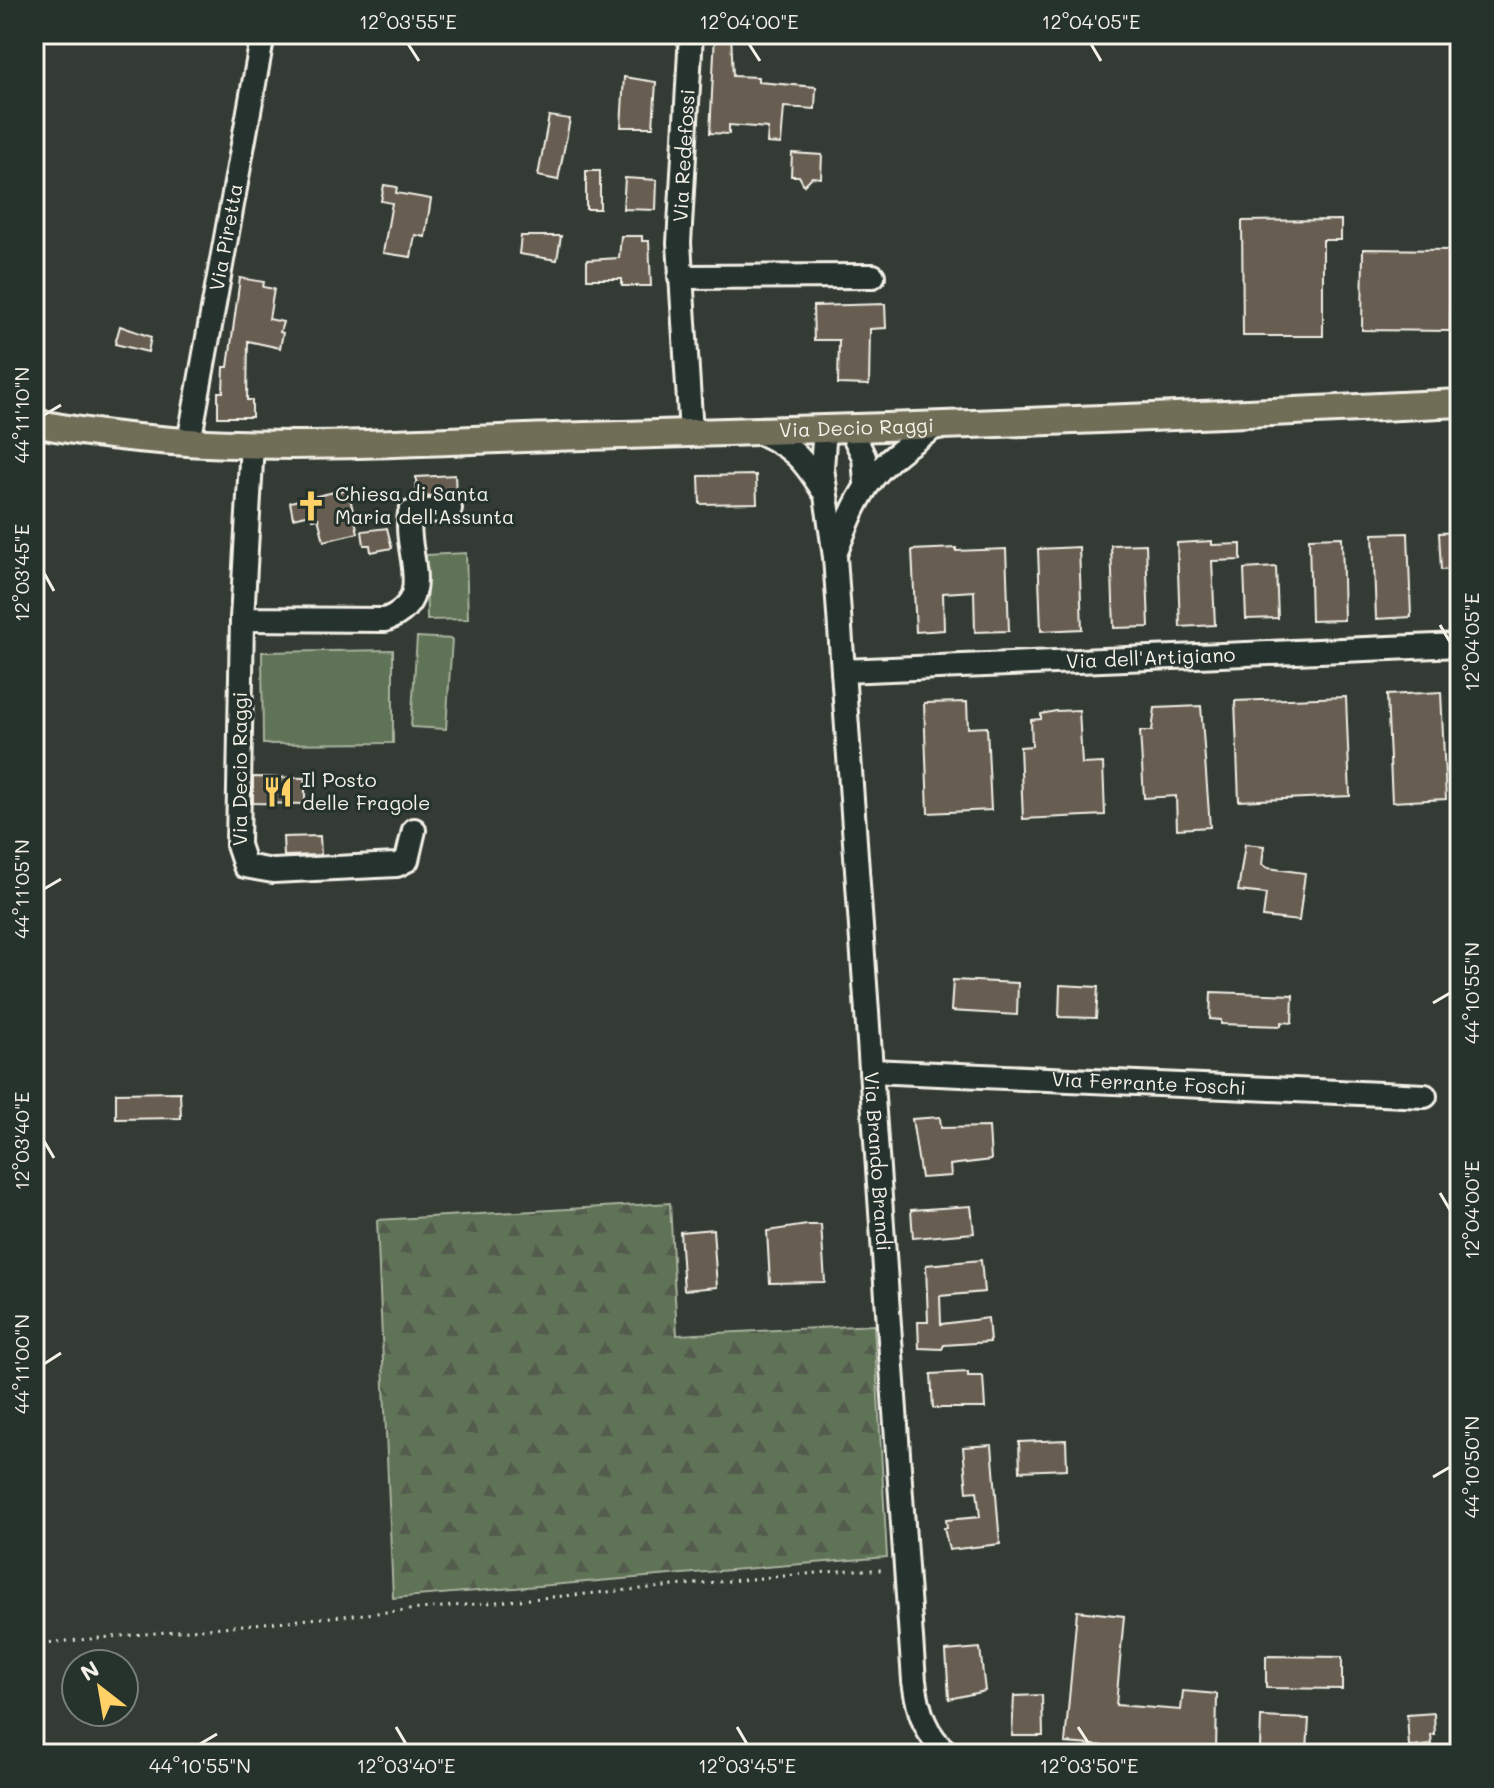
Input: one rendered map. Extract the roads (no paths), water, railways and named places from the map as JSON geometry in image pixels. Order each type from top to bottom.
[{"type":"main road","name":"Via Decio Raggi","points":[[34,423],[189,442],[252,444],[756,431],[1460,403]]},
{"type":"street","name":"Via Piretta","points":[[189,442],[213,329],[263,34]]},
{"type":"street","name":"Via Redefossi","points":[[691,34],[679,207],[680,277],[691,433]]},
{"type":"street","points":[[680,277],[873,276]]},
{"type":"street","name":"Via Brando Brandi","points":[[835,557],[866,482],[892,456],[940,424]]},
{"type":"street","points":[[838,428],[864,457],[866,482]]},
{"type":"street","name":"Via Brando Brandi","points":[[838,428],[822,455],[824,493],[835,557],[914,1681],[922,1720],[943,1752]]},
{"type":"street","name":"Via Brando Brandi","points":[[756,431],[787,445],[803,458],[824,493]]},
{"type":"street","name":"Via Decio Raggi","points":[[252,444],[242,619],[238,845],[245,866],[273,871],[397,865],[407,860],[414,830]]},
{"type":"street","points":[[242,619],[385,620],[401,614],[409,608],[414,589],[410,513],[450,509]]},
{"type":"street","name":"Via dell'Artigiano","points":[[843,671],[1460,645]]},
{"type":"street","name":"Via Ferrante Foschi","points":[[871,1071],[1425,1096]]},
{"type":"place","name":"Chiesa di Santa Maria dell'Assunta","points":[[311,506]]},
{"type":"place","name":"Il Posto delle Fragole","points":[[278,792]]}]
